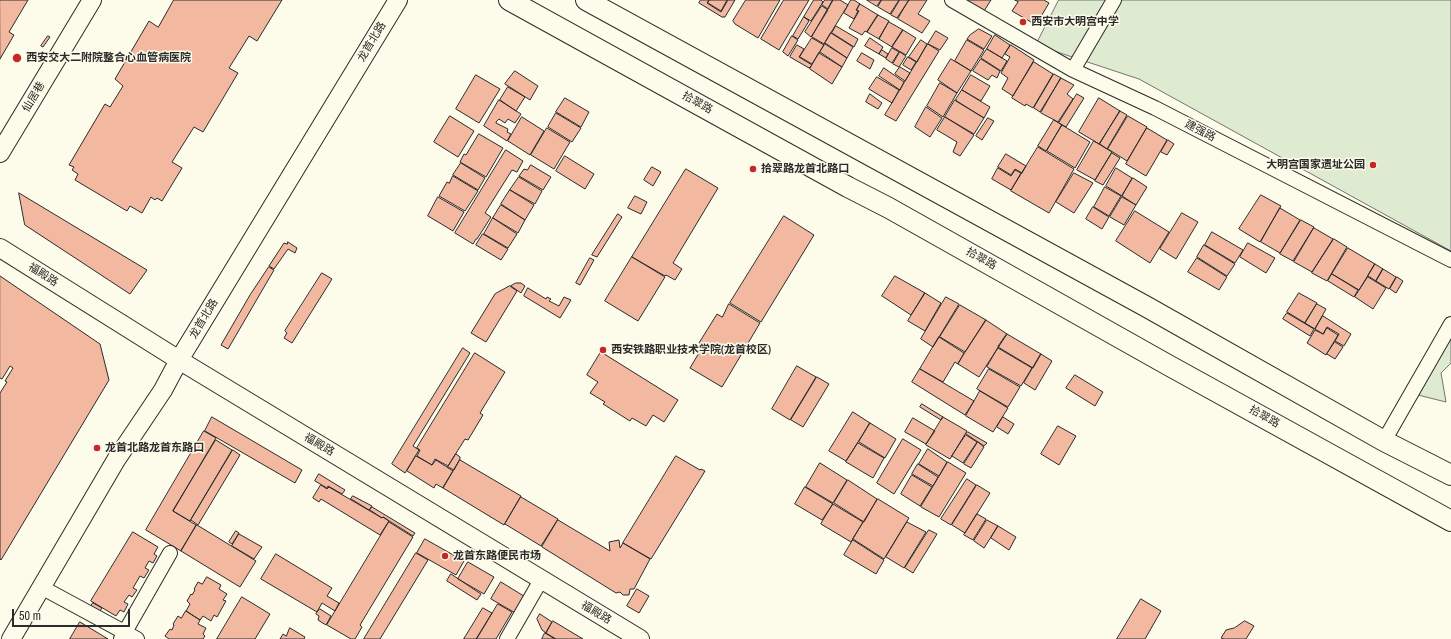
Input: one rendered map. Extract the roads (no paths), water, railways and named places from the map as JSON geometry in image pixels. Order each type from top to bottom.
[{"type":"main road","name":"拾翠路","points":[[509,0],[889,208],[1168,365],[1451,521]]},
{"type":"main road","points":[[586,0],[1140,303],[1384,441],[1451,475]]},
{"type":"street","name":"仙居巷","points":[[0,153],[92,0]]},
{"type":"street","name":"龙首北路","points":[[11,639],[116,460],[163,390],[398,0]]},
{"type":"street","name":"建强路","points":[[952,0],[1072,70],[1155,108],[1451,260]]},
{"type":"street","points":[[1072,70],[1114,0]]},
{"type":"street","name":"福殿路","points":[[0,248],[180,360],[640,639]]},
{"type":"street","points":[[1384,441],[1451,324]]},
{"type":"street","points":[[123,635],[170,554]]},
{"type":"street","points":[[507,639],[541,580]]},
{"type":"street","points":[[41,587],[123,635],[137,639]]},
{"type":"place","name":"西安市大明宫中学","points":[[1023,22]]},
{"type":"place","name":"西安交大二附院整合心血管病医院","points":[[17,58]]},
{"type":"place","name":"大明宫国家遗址公园","points":[[1373,165]]},
{"type":"place","name":"拾翠路龙首北路口","points":[[753,169]]},
{"type":"place","name":"西安铁路职业技术学院(龙首校区)","points":[[603,350]]},
{"type":"place","name":"龙首北路龙首东路口","points":[[97,448]]},
{"type":"place","name":"龙首东路便民市场","points":[[445,556]]}]
